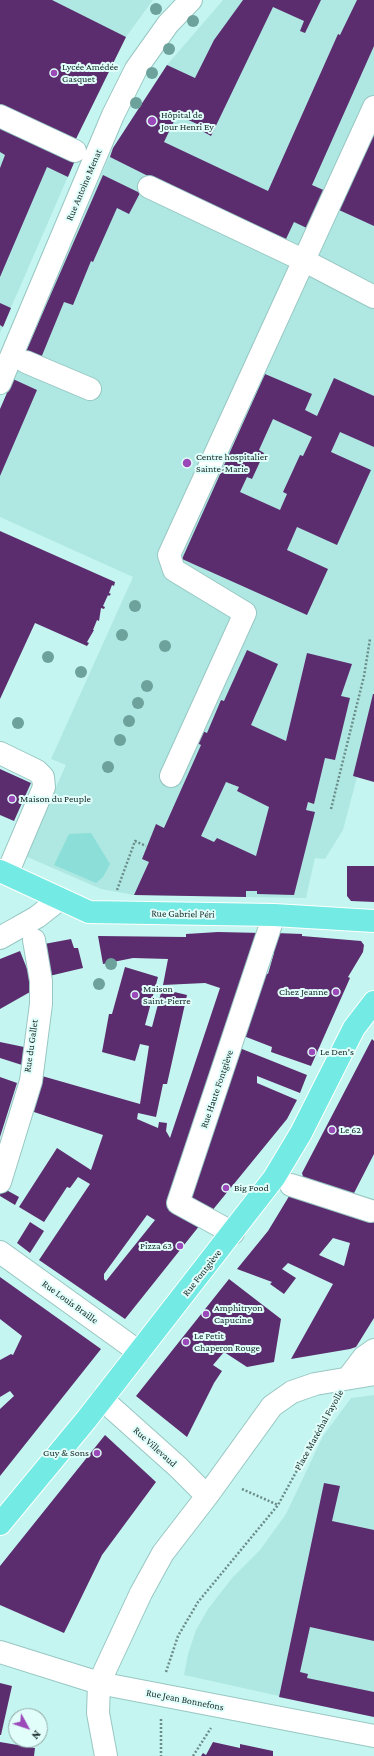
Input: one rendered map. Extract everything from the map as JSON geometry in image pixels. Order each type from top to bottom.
[{"type":"main road","name":"Rue Gabriel Péri","points":[[3,873],[89,912],[274,922],[374,921]]},
{"type":"main road","name":"Rue Fontgiève","points":[[0,1524],[102,1399],[233,1233],[288,1158],[354,1028],[374,1002]]},
{"type":"street","name":"Rue Antoine Menat","points":[[0,383],[113,115],[134,74],[164,30],[190,0]]},
{"type":"street","points":[[171,776],[245,613],[174,570],[169,555],[374,107]]},
{"type":"street","points":[[0,116],[75,152]]},
{"type":"street","points":[[149,187],[304,261],[374,297]]},
{"type":"street","points":[[26,362],[90,389]]},
{"type":"street","points":[[0,754],[37,771],[43,777],[44,787],[3,873]]},
{"type":"street","points":[[0,938],[29,933],[60,900]]},
{"type":"street","points":[[212,1217],[184,1203],[274,922]]},
{"type":"street","name":"Rue Haute Fontgiève","points":[[233,1233],[178,1203],[274,922]]},
{"type":"street","points":[[0,1182],[31,1081],[41,1004],[41,982],[29,933]]},
{"type":"street","name":"Rue du Gallet","points":[[0,1163],[26,1080],[36,1005],[36,982],[29,933]]},
{"type":"street","points":[[290,1185],[371,1211]]},
{"type":"street","name":"Rue Louis Braille","points":[[0,1252],[139,1352]]},
{"type":"street","points":[[348,1378],[364,1357],[374,1350]]},
{"type":"street","points":[[348,1378],[374,1374]]},
{"type":"street","name":"Place Maréchal Fayolle","points":[[99,1683],[141,1593],[163,1553],[208,1496],[272,1406],[292,1392],[315,1384],[348,1378]]},
{"type":"street","name":"Rue Villevaud","points":[[102,1399],[208,1496]]},
{"type":"street","name":"Rue Jean Bonnefons","points":[[0,1652],[99,1683],[374,1736]]},
{"type":"street","points":[[99,1683],[98,1713],[106,1756]]},
{"type":"path","points":[[331,809],[364,676],[370,639]]},
{"type":"path","points":[[116,892],[135,841],[146,846]]},
{"type":"path","name":"Place Maréchal Fayolle","points":[[161,1756],[160,1737],[162,1696],[167,1667],[178,1636],[198,1602],[278,1505],[348,1378]]},
{"type":"path","points":[[222,1476],[232,1484],[278,1505]]},
{"type":"path","points":[[193,1756],[223,1708]]},
{"type":"shaded area","name":"Lycée Amédée Gasquet","points":[[0,0],[153,0],[126,37],[73,144],[76,158],[0,333]]},
{"type":"shaded area","name":"Centre hospitalier Sainte-Marie","points":[[223,0],[374,0],[374,692],[353,776],[357,777],[343,830],[325,859],[315,858],[306,898],[134,895],[101,889],[25,856],[66,765],[51,759],[133,577],[0,517],[0,409],[113,148],[167,65]]},
{"type":"shaded area","points":[[91,833],[110,864],[103,877],[96,883],[54,865],[69,834]]},
{"type":"shaded area","points":[[374,1395],[374,1717],[184,1675],[188,1654],[196,1630],[208,1609],[232,1578],[260,1550],[286,1514],[323,1436],[351,1398]]},
{"type":"building","name":"Lycée Amédée Gasquet","points":[[0,0],[52,0],[126,37],[73,145],[0,110]]},
{"type":"building","name":"Hôpital de Jour Henri Ey","points":[[243,0],[321,0],[305,33],[300,31],[304,21],[273,7],[211,136],[202,131],[204,127],[177,115],[164,142],[268,191],[338,34],[340,35],[357,0],[374,0],[374,46],[312,185],[328,192],[311,230],[294,222],[286,239],[152,178],[110,157],[113,148],[167,65],[195,78],[214,40]]},
{"type":"building","points":[[0,122],[76,158],[68,177],[47,167],[0,277],[0,168],[5,155],[0,152]]},
{"type":"building","points":[[374,132],[374,226],[339,210]]},
{"type":"building","points":[[103,175],[140,193],[129,214],[117,208],[93,262],[91,261],[73,305],[64,302],[41,358],[26,351]]},
{"type":"building","points":[[0,303],[11,308],[3,327],[0,325]]},
{"type":"building","points":[[265,374],[312,394],[305,410],[317,416],[334,378],[374,396],[374,447],[340,432],[331,452],[371,470],[337,545],[297,527],[287,550],[328,569],[307,615],[182,559]],"holes":[[[273,419],[312,437],[303,456],[300,455],[283,492],[287,494],[280,510],[240,492],[247,477],[252,479],[264,453],[259,450]]]},
{"type":"building","points":[[13,379],[37,390],[0,476],[0,409]]},
{"type":"building","points":[[0,531],[115,582],[109,593],[111,594],[109,596],[108,595],[103,606],[105,607],[104,609],[101,608],[99,621],[97,620],[94,630],[87,642],[89,643],[87,646],[35,623],[0,699]]},
{"type":"building","points":[[247,650],[278,664],[251,725],[286,741],[307,653],[352,664],[341,696],[350,698],[335,760],[325,758],[314,804],[308,802],[306,810],[315,812],[294,895],[257,894],[257,891],[246,891],[246,897],[134,895],[149,862],[142,859],[156,824],[164,828],[201,745],[195,742],[200,730],[207,733],[221,700],[224,701]],"holes":[[[226,782],[239,787],[237,791],[269,807],[256,856],[217,838],[214,842],[201,836]]]},
{"type":"building","points":[[374,694],[374,782],[353,776]]},
{"type":"building","name":"Maison du Peuple","points":[[0,769],[31,783],[14,821],[0,815]]},
{"type":"building","points":[[347,866],[374,866],[374,902],[351,901],[347,896]]},
{"type":"building","points":[[218,932],[262,933],[168,1208],[200,1225],[125,1319],[39,1260],[90,1184],[78,1177],[70,1188],[67,1187],[44,1222],[19,1207],[57,1148],[91,1170],[103,1135],[25,1109],[35,1074],[140,1104],[149,1046],[140,1044],[135,1061],[102,1052],[109,1014],[112,1014],[125,967],[158,977],[145,1025],[152,1027],[162,989],[187,995],[167,1084],[163,1084],[156,1117],[138,1113],[137,1119],[158,1128],[159,1122],[167,1123],[166,1131],[170,1138],[220,988],[205,983],[163,985],[168,959],[133,958],[103,964],[98,936],[186,937],[186,934]],"holes":[[[147,1215],[155,1220],[106,1281],[104,1279],[104,1274]]]},
{"type":"building","points":[[276,933],[302,934],[302,936],[361,941],[364,945],[363,952],[348,977],[350,978],[311,1066],[271,1052],[272,1047],[241,1035],[262,972],[268,974],[274,953],[271,952]]},
{"type":"building","points":[[71,939],[74,948],[78,948],[83,968],[45,977],[39,945]]},
{"type":"building","points":[[20,951],[31,979],[30,992],[0,1009],[0,959]]},
{"type":"building","points":[[372,1039],[374,1041],[374,1154],[351,1199],[304,1180],[302,1173]]},
{"type":"building","points":[[0,1042],[24,1047],[22,1065],[0,1058]]},
{"type":"building","points":[[237,1047],[307,1075],[300,1093],[257,1076],[257,1083],[297,1100],[287,1119],[211,1212],[188,1202]]},
{"type":"building","points":[[0,1077],[17,1083],[0,1137]]},
{"type":"building","points":[[1,1187],[19,1197],[15,1205],[0,1196]]},
{"type":"building","points":[[291,1193],[374,1222],[374,1318],[356,1347],[291,1359],[333,1284],[288,1263],[282,1269],[296,1278],[284,1294],[270,1284],[272,1282],[237,1269],[268,1231]],"holes":[[[333,1238],[350,1243],[344,1266],[319,1255]]]},
{"type":"building","points":[[30,1222],[44,1231],[30,1253],[17,1243]]},
{"type":"building","points":[[0,1277],[101,1349],[0,1476],[0,1409],[14,1396],[10,1391],[0,1397],[0,1360],[11,1354],[13,1355],[22,1336],[0,1319]]},
{"type":"building","points":[[229,1279],[281,1319],[274,1362],[247,1367],[224,1352],[213,1365],[222,1371],[214,1383],[187,1437],[136,1396]]},
{"type":"building","points":[[105,1435],[156,1482],[102,1555],[64,1633],[0,1605],[0,1566]]},
{"type":"building","points":[[324,1483],[340,1486],[332,1521],[374,1530],[374,1641],[310,1627],[300,1672],[308,1674],[307,1678],[374,1692],[374,1717],[279,1697]]},
{"type":"building","points":[[0,1683],[12,1686],[1,1735],[0,1735]]},
{"type":"building","points":[[0,1742],[8,1743],[8,1748],[35,1748],[34,1756],[0,1756]]},
{"type":"building","points":[[213,1742],[240,1748],[240,1744],[273,1751],[273,1756],[201,1756],[203,1753],[206,1755]]},
{"type":"place","name":"Lycée Amédée Gasquet","points":[[54,73]]},
{"type":"place","name":"Hôpital de Jour Henri Ey","points":[[152,121]]},
{"type":"place","name":"Centre hospitalier Sainte-Marie","points":[[187,463]]},
{"type":"place","name":"Maison du Peuple","points":[[12,799]]},
{"type":"place","name":"Chez Jeanne","points":[[336,992]]},
{"type":"place","name":"Maison Saint-Pierre","points":[[135,995]]},
{"type":"place","name":"Le Den's","points":[[312,1052]]},
{"type":"place","name":"Le 62","points":[[332,1130]]},
{"type":"place","name":"Big Food","points":[[226,1188]]},
{"type":"place","name":"Pizza 63","points":[[180,1246]]},
{"type":"place","name":"Amphitryon Capucine","points":[[206,1314]]},
{"type":"place","name":"Le Petit Chaperon Rouge","points":[[186,1342]]},
{"type":"place","name":"Guy & Sons","points":[[97,1453]]}]
